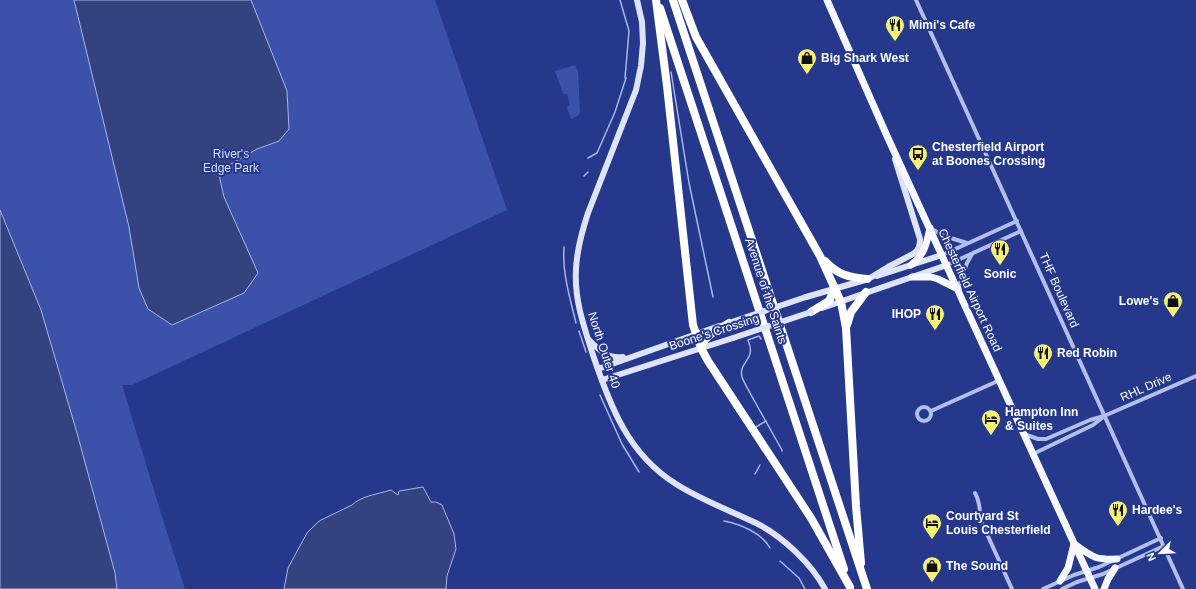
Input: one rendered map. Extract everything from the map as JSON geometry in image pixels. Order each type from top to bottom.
[{"type":"highway","points":[[656,0],[693,325],[701,348],[713,368],[811,518],[851,588]]},
{"type":"highway","name":"Avenue of the Saints","points":[[656,0],[851,588]]},
{"type":"highway","name":"Avenue of the Saints","points":[[674,0],[867,589]]},
{"type":"highway","points":[[682,0],[696,37],[706,56],[791,202],[820,256],[841,302],[846,328],[856,506],[862,574]]},
{"type":"highway","points":[[820,256],[832,268],[847,277],[869,279]]},
{"type":"highway","points":[[812,312],[829,300],[835,288]]},
{"type":"highway","points":[[846,328],[852,312],[866,292]]},
{"type":"highway","points":[[701,348],[707,336],[729,323]]},
{"type":"main road","name":"Chesterfield Airport Road","points":[[827,0],[887,136],[1095,589]]},
{"type":"main road","points":[[911,265],[920,258],[924,250],[930,228]]},
{"type":"main road","points":[[912,277],[931,277],[958,289]]},
{"type":"main road","points":[[1060,581],[1068,568],[1074,544],[1096,559],[1117,559]]},
{"type":"main road","points":[[1104,589],[1115,568]]},
{"type":"street","name":"North Outer 40","points":[[637,0],[642,22],[643,43],[641,66],[636,90],[588,213],[583,229],[577,263],[576,285],[578,305],[583,325],[618,420],[628,437],[650,463],[677,484],[710,502],[757,523],[772,533],[812,569],[825,589]]},
{"type":"street","name":"THF Boulevard","points":[[916,0],[1183,589]]},
{"type":"street","points":[[869,279],[917,252],[920,245],[920,239],[887,136]]},
{"type":"street","points":[[942,254],[1017,221]]},
{"type":"street","points":[[930,228],[944,236],[968,243]]},
{"type":"street","points":[[947,265],[1022,231]]},
{"type":"street","name":"Boone's Crossing","points":[[598,369],[806,297],[869,279],[942,254]]},
{"type":"street","points":[[958,289],[967,263],[972,254]]},
{"type":"street","name":"Boone's Crossing","points":[[602,380],[812,312],[947,265]]},
{"type":"street","points":[[588,339],[606,355],[618,358],[633,356]]},
{"type":"street","name":"RHL Drive","points":[[1024,434],[1038,439],[1046,439],[1090,420],[1104,416],[1196,376]]},
{"type":"street","points":[[931,411],[1000,380]]},
{"type":"street","name":"RHL Drive","points":[[1033,454],[1093,425],[1104,416]]},
{"type":"street","points":[[975,493],[981,506],[980,517],[982,523],[1012,589]]},
{"type":"street","points":[[1043,589],[1074,575],[1099,568],[1161,538]]},
{"type":"street","points":[[1062,589],[1115,568],[1164,546]]},
{"type":"green space","name":"River's Edge Park","points":[[0,0],[435,0],[507,210],[132,385],[122,385],[185,589],[117,589],[115,573],[77,433],[41,310],[0,209]]},
{"type":"green space","points":[[575,65],[578,71],[580,112],[578,116],[571,119],[567,107],[570,105],[567,94],[563,94],[555,71]]},
{"type":"shaded area","points":[[74,0],[251,0],[287,91],[289,129],[279,141],[257,149],[224,168],[219,175],[224,197],[258,273],[244,293],[172,325],[148,309],[139,288],[129,227]]},
{"type":"shaded area","points":[[0,210],[41,310],[77,433],[115,573],[117,589],[0,589]]},
{"type":"shaded area","points":[[423,487],[431,502],[436,502],[442,505],[454,534],[456,549],[447,576],[446,589],[284,589],[288,568],[307,533],[319,521],[352,505],[360,499],[391,490],[398,495],[399,491]]},
{"type":"waterway","points":[[588,158],[597,153],[615,112],[626,78],[629,31],[620,0]]},
{"type":"waterway","points":[[671,72],[689,183],[713,297]]},
{"type":"waterway","points":[[584,176],[588,172]]},
{"type":"waterway","points":[[564,247],[565,276],[576,323]]},
{"type":"waterway","points":[[579,331],[586,352]]},
{"type":"waterway","points":[[761,339],[759,336],[748,340],[750,347],[749,357],[741,372],[746,386],[782,451]]},
{"type":"waterway","points":[[600,395],[622,444],[639,472]]},
{"type":"waterway","points":[[756,427],[766,421]]},
{"type":"waterway","points":[[755,474],[760,465]]},
{"type":"waterway","points":[[724,521],[737,524],[750,530],[762,538],[770,548]]},
{"type":"waterway","points":[[780,561],[799,578],[805,589]]},
{"type":"place","name":"Mimi's Cafe","points":[[895,42]]},
{"type":"place","name":"Big Shark West","points":[[807,75]]},
{"type":"place","name":"Chesterfield Airport at Boones Crossing","points":[[918,171]]},
{"type":"place","name":"Sonic","points":[[1000,266]]},
{"type":"place","name":"Lowe's","points":[[1173,318]]},
{"type":"place","name":"IHOP","points":[[935,331]]},
{"type":"place","name":"Red Robin","points":[[1043,370]]},
{"type":"place","name":"Hampton Inn & Suites","points":[[991,436]]},
{"type":"place","name":"Hardee's","points":[[1118,527]]},
{"type":"place","name":"Courtyard St Louis Chesterfield","points":[[932,540]]},
{"type":"place","name":"The Sound","points":[[932,583]]}]
